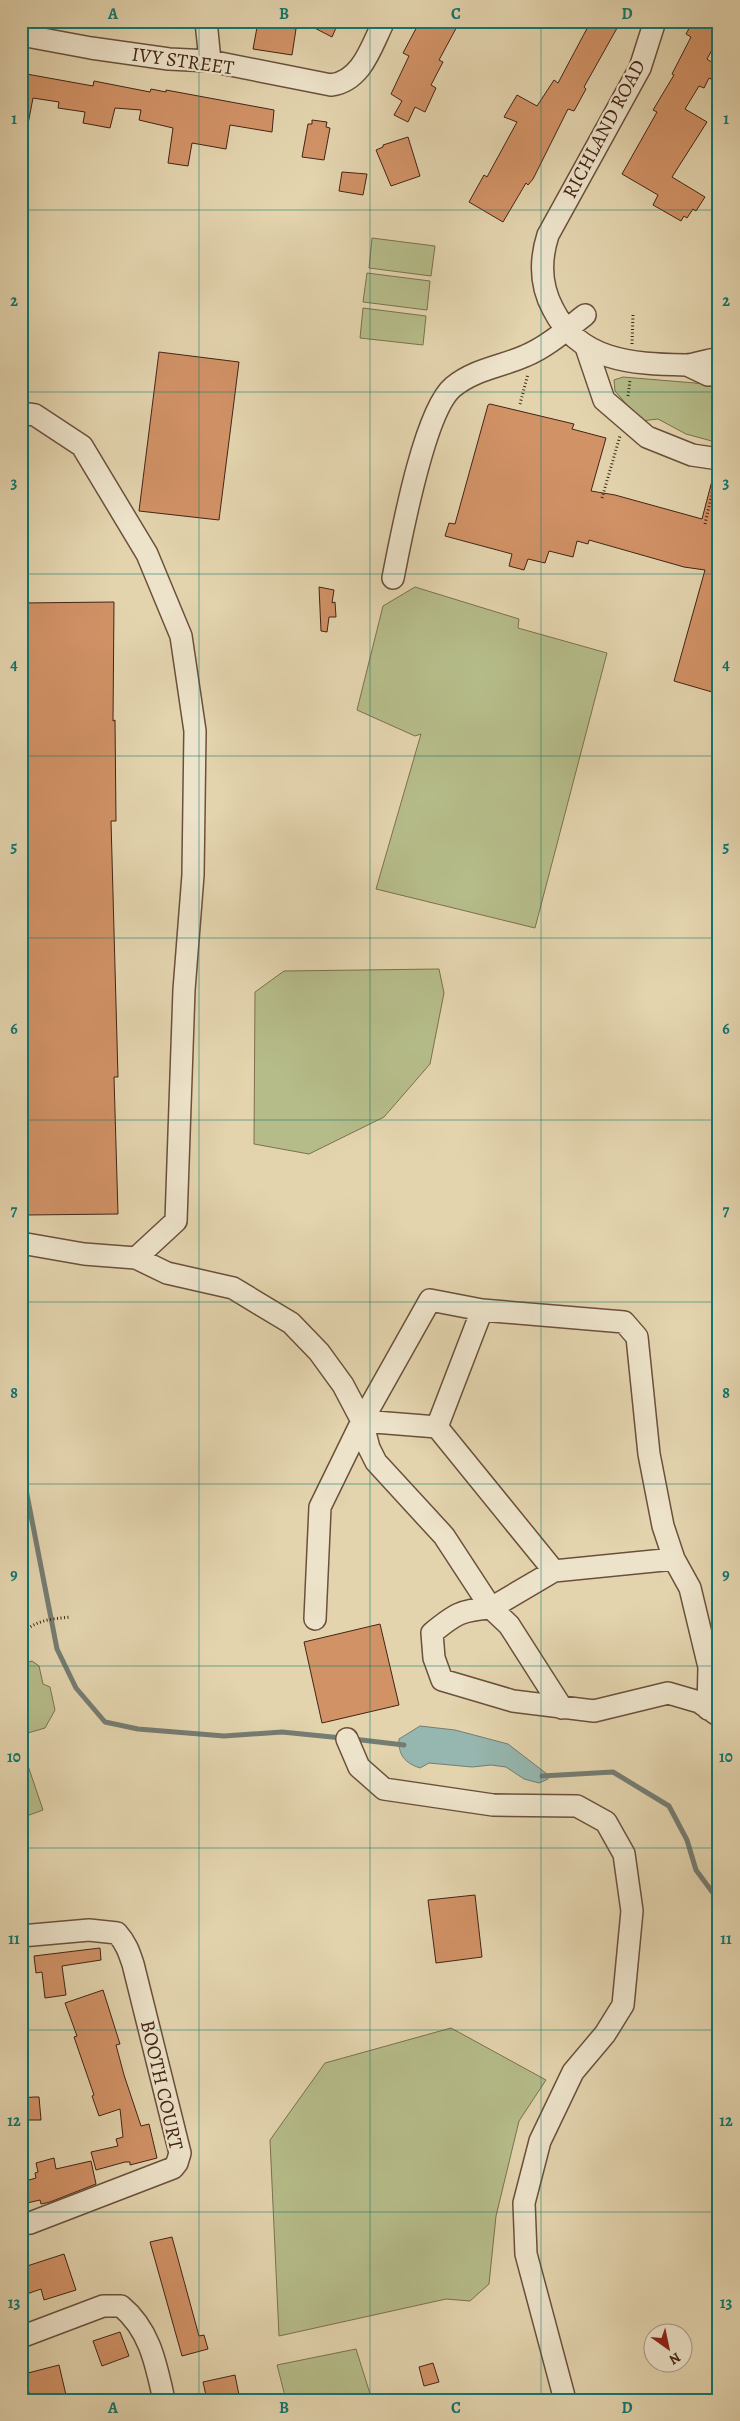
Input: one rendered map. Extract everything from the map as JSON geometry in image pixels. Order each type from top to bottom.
[{"type":"street","points":[[206,21],[210,61]]},
{"type":"street","name":"IVY STREET","points":[[21,34],[101,50],[169,59],[210,61],[314,84],[331,85],[344,83],[356,73],[384,21]]},
{"type":"street","name":"RICHLAND ROAD","points":[[586,348],[559,321],[549,301],[543,282],[542,262],[548,235],[640,68],[655,21]]},
{"type":"street","points":[[393,578],[405,516],[431,422],[451,388],[481,370],[526,356],[585,315]]},
{"type":"street","points":[[586,348],[615,359],[687,365],[719,359]]},
{"type":"street","points":[[586,348],[604,400],[647,438],[718,467]]},
{"type":"street","points":[[687,365],[708,374],[719,374]]},
{"type":"street","points":[[21,413],[35,415],[82,446],[146,554],[181,636],[195,730],[193,875],[184,990],[176,1221],[136,1258]]},
{"type":"street","points":[[21,1242],[84,1254],[136,1258],[167,1273],[233,1288],[291,1323],[319,1352],[343,1385],[362,1421],[368,1448],[376,1462],[444,1536],[491,1608],[509,1625],[562,1708]]},
{"type":"street","points":[[315,1619],[320,1508],[362,1421],[430,1300],[482,1310],[624,1322],[637,1337],[649,1454],[663,1526],[674,1559],[690,1588],[709,1667],[714,1713]]},
{"type":"street","points":[[437,1427],[482,1310]]},
{"type":"street","points":[[362,1421],[437,1427],[554,1571]]},
{"type":"street","points":[[674,1559],[554,1571],[491,1608],[454,1614],[432,1633],[434,1658],[442,1680],[512,1701],[594,1711],[668,1693],[699,1702],[714,1713]]},
{"type":"street","points":[[347,1739],[359,1766],[384,1790],[493,1805],[577,1806],[606,1822],[624,1854],[632,1911],[623,2005],[605,2034],[573,2072],[540,2141],[524,2203],[526,2254],[565,2400]]},
{"type":"street","name":"BOOTH COURT","points":[[21,1936],[89,1930],[117,1933],[128,1949],[133,1964],[180,2153],[177,2163],[173,2168],[30,2223],[21,2224]]},
{"type":"street","points":[[21,2337],[103,2306],[121,2306],[138,2322],[148,2343],[164,2400]]},
{"type":"path","points":[[520,404],[528,376],[526,356]]},
{"type":"path","points":[[705,524],[718,467]]},
{"type":"path","points":[[21,1637],[26,1629],[44,1620],[70,1617]]},
{"type":"green space","points":[[372,238],[435,246],[431,276],[369,268]]},
{"type":"green space","points":[[367,273],[430,281],[427,310],[363,302]]},
{"type":"green space","points":[[363,308],[426,316],[423,345],[360,338]]},
{"type":"green space","points":[[623,377],[719,385],[719,443],[686,434],[658,419],[641,421],[615,391],[614,380]]},
{"type":"green space","points":[[415,587],[519,619],[518,628],[607,653],[535,928],[376,889],[421,734],[415,736],[357,710],[383,606]]},
{"type":"green space","points":[[439,969],[444,993],[430,1064],[384,1117],[309,1154],[254,1144],[255,992],[284,971]]},
{"type":"green space","points":[[21,1654],[25,1663],[32,1661],[39,1666],[43,1684],[50,1687],[55,1710],[45,1728],[21,1735]]},
{"type":"green space","points":[[23,1751],[43,1810],[21,1818],[21,1752]]},
{"type":"green space","points":[[451,2028],[546,2080],[519,2121],[496,2216],[489,2284],[470,2301],[446,2299],[279,2336],[270,2140],[325,2063]]},
{"type":"green space","points":[[356,2349],[372,2400],[286,2400],[277,2365]]},
{"type":"water","points":[[420,1726],[455,1730],[508,1744],[547,1774],[548,1779],[539,1783],[524,1779],[506,1767],[491,1765],[472,1767],[429,1763],[420,1768],[415,1766],[403,1758],[399,1739]]},
{"type":"building","points":[[301,21],[339,21],[332,37]]},
{"type":"building","points":[[420,21],[460,21],[439,60],[443,62],[431,85],[436,88],[425,112],[415,107],[408,122],[394,115],[402,101],[391,94],[409,56],[403,53]]},
{"type":"building","points":[[591,21],[621,21],[584,87],[586,89],[574,111],[568,109],[533,179],[528,185],[526,183],[503,222],[469,202],[484,175],[487,177],[517,122],[504,117],[517,95],[537,106],[554,80],[558,83]]},
{"type":"building","points":[[693,21],[707,21],[719,28],[719,37],[707,59],[719,67],[719,83],[709,78],[704,88],[699,86],[685,109],[707,122],[672,177],[705,197],[696,211],[693,209],[687,218],[684,216],[681,221],[653,205],[658,195],[622,174],[657,112],[653,110],[674,75],[672,74],[691,37],[686,34]]},
{"type":"building","points":[[258,22],[296,29],[292,55],[253,49]]},
{"type":"building","points":[[21,73],[93,86],[94,81],[150,92],[151,89],[166,92],[166,90],[274,110],[272,132],[230,125],[226,149],[192,143],[188,166],[168,163],[173,128],[139,120],[141,110],[115,108],[110,128],[83,123],[85,112],[58,108],[59,102],[33,98],[28,124],[21,123]]},
{"type":"building","points":[[312,120],[327,122],[326,127],[330,128],[324,160],[302,157],[308,124],[312,124]]},
{"type":"building","points":[[408,137],[420,176],[391,186],[376,150],[383,147],[383,145]]},
{"type":"building","points":[[342,172],[367,174],[363,195],[339,191]]},
{"type":"building","points":[[159,352],[239,362],[219,520],[139,511]]},
{"type":"building","points":[[488,405],[574,424],[572,429],[606,438],[591,491],[615,495],[702,519],[714,473],[719,474],[719,694],[674,681],[705,570],[684,567],[589,540],[588,544],[577,541],[573,557],[549,551],[545,563],[528,559],[524,570],[509,566],[512,554],[445,536],[449,523],[455,524]]},
{"type":"building","points":[[319,587],[334,590],[332,603],[335,602],[336,617],[329,617],[327,632],[321,631]]},
{"type":"building","points":[[114,602],[113,721],[115,720],[116,821],[111,821],[118,1077],[114,1077],[118,1214],[26,1215],[24,1106],[21,1106],[21,603]]},
{"type":"building","points":[[380,1624],[399,1705],[322,1723],[304,1642]]},
{"type":"building","points":[[475,1895],[482,1957],[436,1963],[428,1900]]},
{"type":"building","points":[[100,1948],[101,1960],[62,1966],[66,1995],[45,1998],[42,1972],[36,1973],[34,1956]]},
{"type":"building","points":[[103,1990],[120,2044],[116,2045],[124,2075],[141,2126],[149,2124],[157,2158],[130,2165],[130,2162],[125,2162],[96,2170],[91,2152],[118,2146],[116,2139],[123,2137],[120,2109],[99,2116],[92,2096],[94,2095],[74,2037],[77,2036],[65,2003]]},
{"type":"building","points":[[39,2097],[41,2120],[21,2120],[21,2098]]},
{"type":"building","points":[[54,2158],[56,2169],[91,2161],[96,2184],[50,2202],[41,2204],[40,2200],[27,2203],[22,2182],[36,2178],[35,2173],[38,2172],[36,2163]]},
{"type":"building","points":[[172,2237],[199,2336],[204,2335],[208,2349],[182,2356],[150,2242]]},
{"type":"building","points":[[64,2254],[76,2290],[44,2300],[41,2289],[21,2296],[21,2268]]},
{"type":"building","points":[[120,2332],[129,2356],[102,2366],[93,2341]]},
{"type":"building","points":[[433,2363],[439,2382],[424,2386],[419,2367]]},
{"type":"building","points":[[59,2365],[66,2395],[47,2400],[31,2400],[24,2374]]},
{"type":"building","points":[[235,2375],[240,2400],[207,2400],[203,2382]]},
{"type":"waterway","points":[[21,1464],[57,1649],[76,1688],[105,1722],[138,1729],[224,1736],[282,1732],[342,1738]]},
{"type":"waterway","points":[[353,1739],[404,1745]]},
{"type":"waterway","points":[[542,1776],[613,1772],[669,1806],[687,1840],[696,1870],[719,1901]]}]
